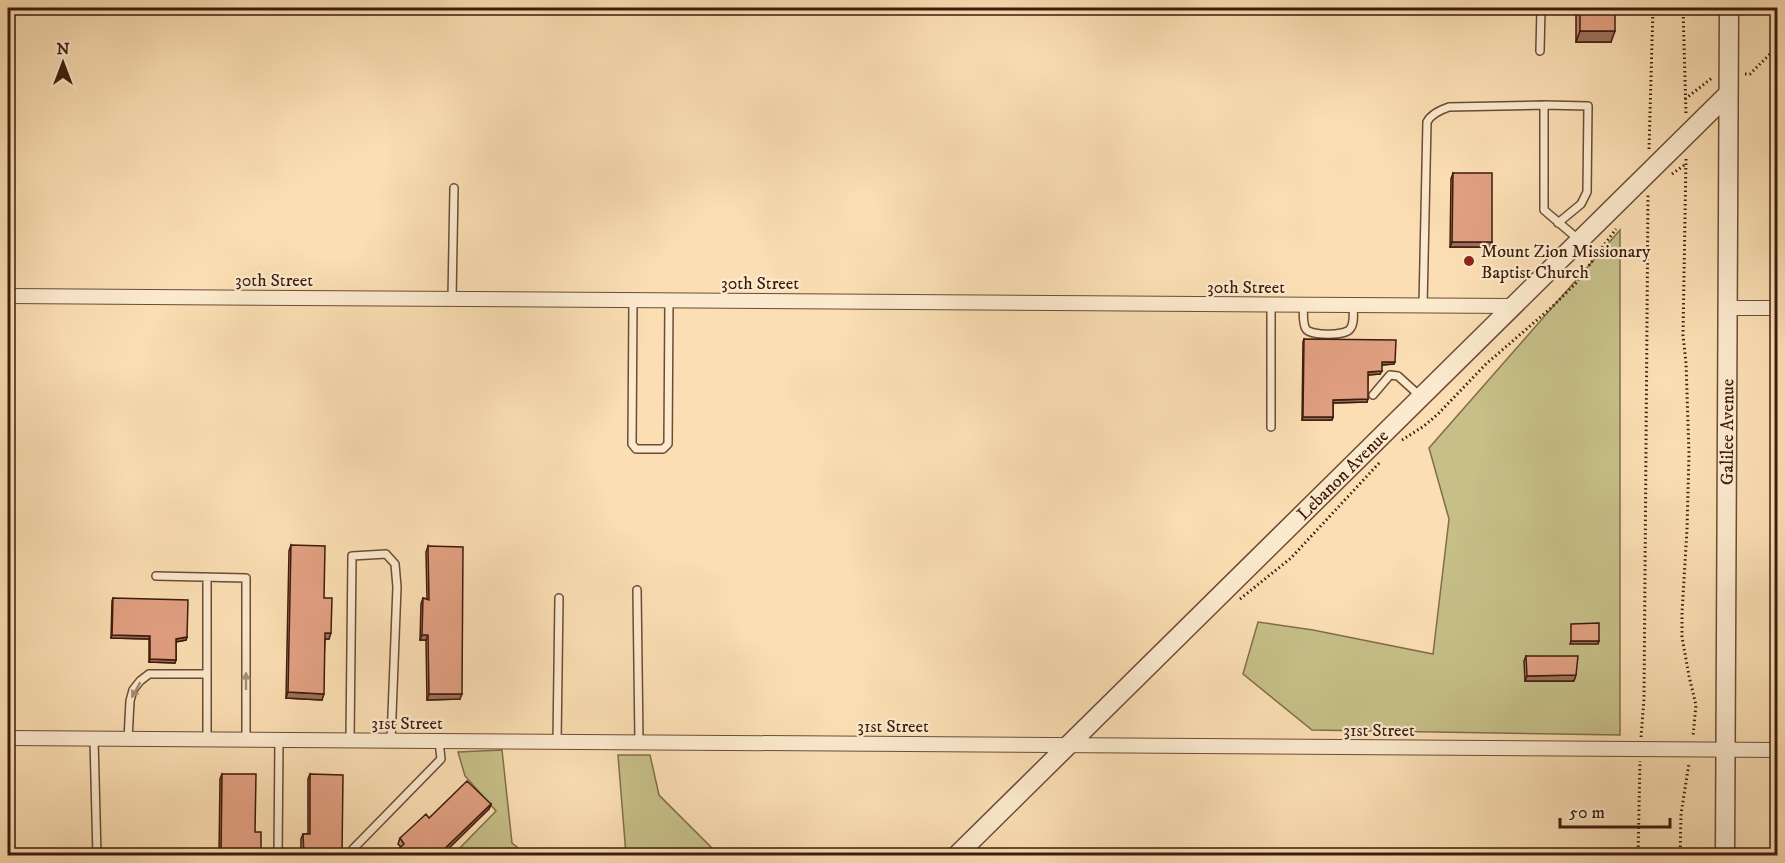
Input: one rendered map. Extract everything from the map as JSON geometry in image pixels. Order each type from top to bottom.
[{"type":"street","name":"Galilee Avenue","points":[[1725,855],[1729,8]]},
{"type":"street","name":"Lebanon Avenue","points":[[956,855],[1728,94]]},
{"type":"street","name":"30th Street","points":[[8,296],[1513,306]]},
{"type":"street","points":[[1727,308],[1778,308]]},
{"type":"street","name":"31st Street","points":[[8,738],[1778,750]]},
{"type":"lane","points":[[1540,51],[1541,8]]},
{"type":"lane","points":[[1544,105],[1544,210],[1580,240]]},
{"type":"lane","points":[[1424,306],[1428,119],[1440,110],[1588,105],[1587,192],[1581,204],[1558,223]]},
{"type":"lane","points":[[452,299],[454,188]]},
{"type":"lane","points":[[633,300],[632,444],[636,449],[663,449],[668,444],[669,300]]},
{"type":"lane","points":[[1271,305],[1271,427]]},
{"type":"lane","points":[[1304,305],[1304,325],[1307,330],[1313,333],[1345,334],[1353,324],[1353,305]]},
{"type":"lane","points":[[1373,395],[1390,375],[1398,376],[1421,397]]},
{"type":"lane","points":[[350,740],[352,556],[386,554],[395,564],[397,587],[391,740]]},
{"type":"lane","points":[[156,576],[246,578],[246,740]]},
{"type":"lane","points":[[207,577],[207,739]]},
{"type":"lane","points":[[637,590],[639,742]]},
{"type":"lane","points":[[557,742],[558,598]]},
{"type":"lane","points":[[128,739],[130,700],[133,690],[140,681],[149,674],[207,674]]},
{"type":"lane","points":[[93,739],[97,855]]},
{"type":"lane","points":[[278,855],[279,740]]},
{"type":"lane","points":[[353,855],[353,849],[441,759],[439,741]]},
{"type":"path","points":[[1649,150],[1653,8]]},
{"type":"path","points":[[1683,8],[1687,115]]},
{"type":"path","points":[[1739,75],[1750,74],[1778,46]]},
{"type":"path","points":[[1685,99],[1716,76]]},
{"type":"path","points":[[1686,155],[1683,335],[1689,454],[1682,637],[1696,705],[1692,738]]},
{"type":"path","points":[[1641,200],[1648,193],[1644,699],[1641,738]]},
{"type":"path","points":[[1395,444],[1431,420],[1486,364],[1552,307],[1576,283],[1621,222]]},
{"type":"path","points":[[1233,601],[1243,598],[1291,558],[1383,458]]},
{"type":"path","points":[[1638,855],[1640,760]]},
{"type":"path","points":[[1680,855],[1681,814],[1689,764]]},
{"type":"shaded area","points":[[1620,230],[1620,735],[1312,730],[1243,674],[1258,622],[1313,630],[1433,654],[1449,519],[1429,448]]},
{"type":"shaded area","points":[[502,750],[512,843],[527,855],[452,856],[496,811],[465,776],[458,752]]},
{"type":"shaded area","points":[[618,755],[650,755],[659,795],[719,855],[626,855]]},
{"type":"building","points":[[1580,8],[1615,8],[1615,31],[1580,31]]},
{"type":"building","points":[[1453,173],[1492,173],[1492,242],[1452,242]]},
{"type":"building","points":[[1304,339],[1396,340],[1395,362],[1382,362],[1382,371],[1368,372],[1368,399],[1333,400],[1333,417],[1303,417]]},
{"type":"building","points":[[291,545],[325,546],[324,598],[332,598],[331,633],[325,633],[324,694],[288,692]]},
{"type":"building","points":[[428,546],[463,547],[462,694],[429,694],[428,635],[422,635],[423,598],[429,600]]},
{"type":"building","points":[[113,598],[188,600],[187,637],[176,639],[176,660],[150,659],[150,636],[112,635]]},
{"type":"building","points":[[1599,623],[1599,641],[1571,641],[1571,624]]},
{"type":"building","points":[[1526,656],[1578,656],[1576,675],[1527,676]]},
{"type":"building","points":[[222,774],[256,774],[255,832],[261,832],[261,855],[221,855]]},
{"type":"building","points":[[310,774],[343,775],[342,855],[304,855],[303,834],[310,834]]},
{"type":"building","points":[[467,781],[491,804],[438,855],[392,855],[404,844],[400,838],[426,814],[429,818]]},
{"type":"place","name":"Mount Zion Missionary Baptist Church","points":[[1469,261]]}]
